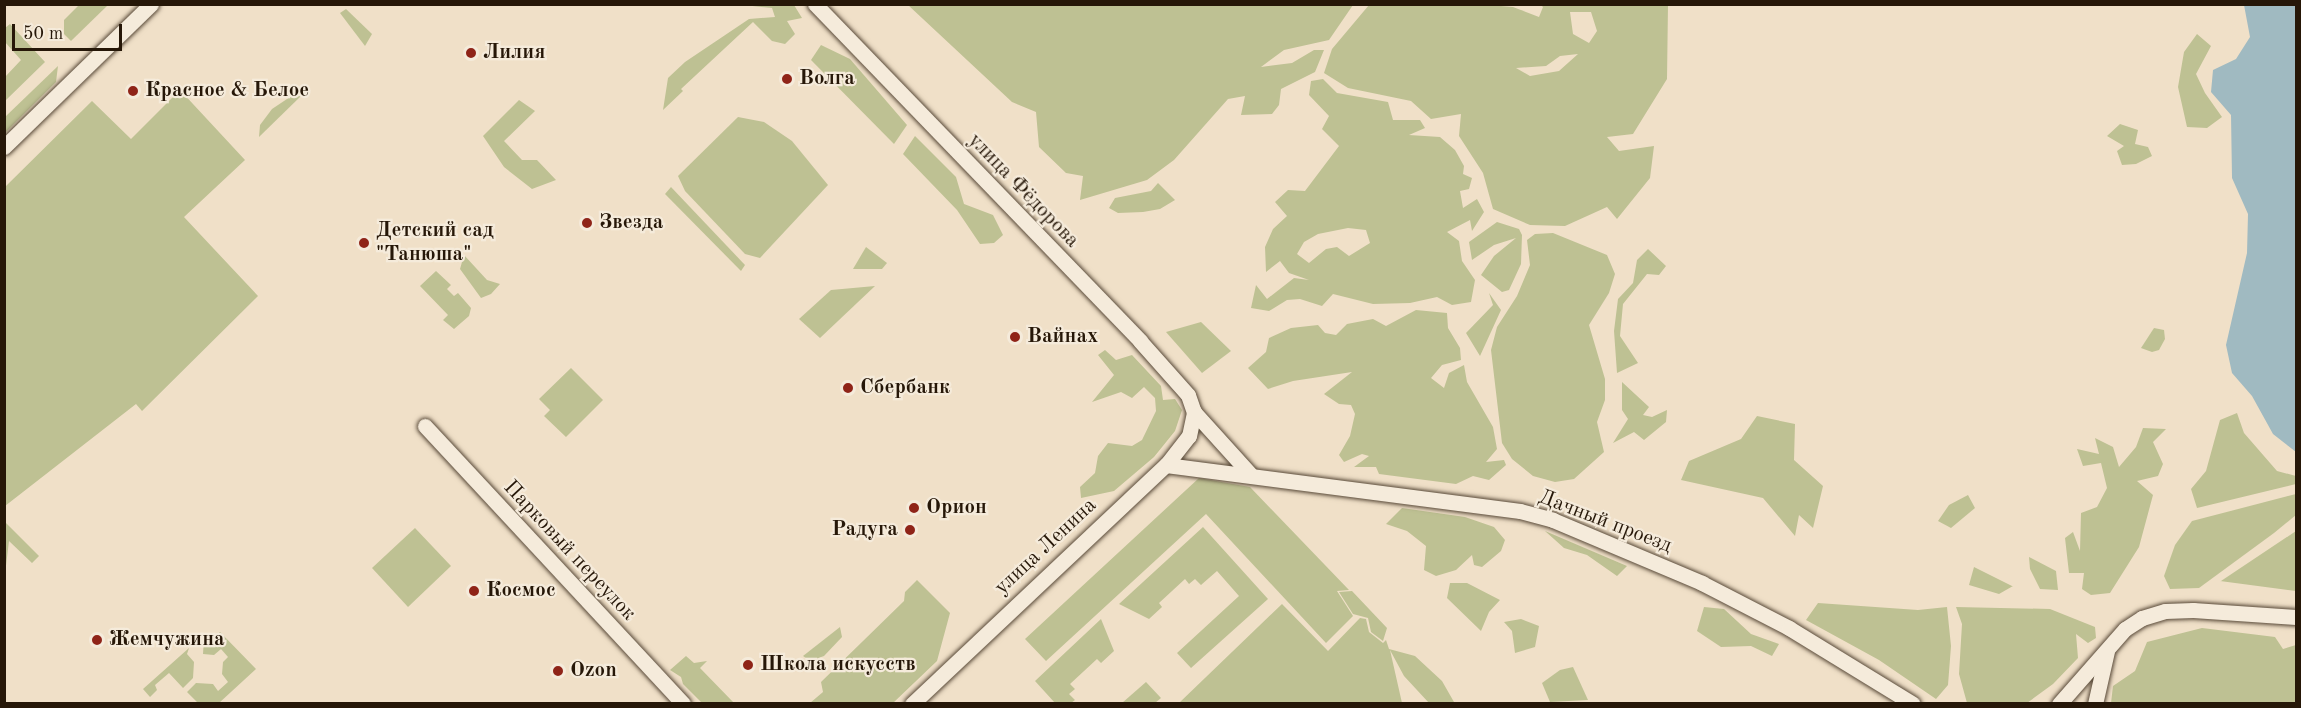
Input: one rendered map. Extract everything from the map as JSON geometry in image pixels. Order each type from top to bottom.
[{"type":"street","points":[[4,147],[151,4]]},
{"type":"street","name":"улица Фёдорова","points":[[815,4],[1140,341],[1188,395],[1194,412],[1250,474]]},
{"type":"street","name":"улица Ленина","points":[[912,704],[1166,465],[1190,436],[1194,412]]},
{"type":"street","name":"Парковый переулок","points":[[425,426],[683,704]]},
{"type":"street","name":"Дачный проезд","points":[[1166,465],[1250,474],[1520,511],[1553,520],[1702,583],[1789,628],[1913,704]]},
{"type":"street","points":[[2059,704],[2125,629],[2165,610],[2296,617]]},
{"type":"street","points":[[2095,704],[2107,648]]},
{"type":"green space","points":[[80,4],[108,5],[71,41],[64,34],[64,20]]},
{"type":"green space","points":[[743,5],[794,5],[802,18],[787,21],[795,34],[785,44],[772,41],[753,22],[681,89],[683,91],[663,110],[668,78],[685,62],[749,19],[775,17],[772,8]]},
{"type":"green space","points":[[908,5],[1353,5],[1329,40],[1284,50],[1261,67],[1292,63],[1314,50],[1324,50],[1315,72],[1281,89],[1279,105],[1272,114],[1241,115],[1245,96],[1228,99],[1174,160],[1147,180],[1080,200],[1083,176],[1066,173],[1039,147],[1036,112],[1012,102]]},
{"type":"green space","points":[[1369,5],[1489,5],[1513,7],[1539,17],[1543,7],[1541,5],[1668,5],[1667,79],[1633,134],[1607,137],[1619,151],[1654,146],[1650,178],[1617,219],[1607,207],[1565,226],[1530,225],[1493,209],[1483,173],[1459,136],[1461,114],[1431,119],[1411,101],[1348,88],[1324,73],[1332,49]],"holes":[[[1570,12],[1591,12],[1597,31],[1589,43],[1573,34]],[[1578,54],[1559,71],[1530,76],[1516,68],[1546,66],[1560,56]]]},
{"type":"green space","points":[[346,9],[372,34],[365,46],[340,13]]},
{"type":"green space","points":[[10,24],[45,62],[5,101],[5,77],[21,60],[5,42],[5,28]]},
{"type":"green space","points":[[2197,34],[2211,46],[2196,74],[2205,93],[2222,117],[2207,128],[2187,127],[2178,87],[2184,52]]},
{"type":"green space","points":[[821,45],[850,59],[907,125],[894,144],[811,60]]},
{"type":"green space","points":[[58,66],[56,82],[5,133],[5,117]]},
{"type":"green space","points":[[1323,79],[1337,93],[1388,102],[1393,120],[1420,120],[1425,128],[1409,135],[1440,137],[1455,150],[1464,166],[1463,174],[1472,178],[1469,189],[1460,191],[1463,208],[1477,199],[1484,212],[1472,231],[1470,220],[1447,232],[1459,241],[1462,261],[1475,280],[1471,302],[1452,305],[1437,297],[1410,303],[1373,304],[1333,294],[1322,306],[1300,299],[1287,300],[1269,311],[1251,308],[1256,285],[1267,299],[1294,278],[1309,280],[1289,273],[1280,261],[1266,272],[1265,247],[1273,229],[1287,216],[1275,202],[1288,190],[1305,191],[1339,146],[1322,129],[1329,116],[1309,95],[1311,81]],"holes":[[[1348,228],[1366,230],[1370,243],[1349,256],[1337,247],[1326,249],[1309,263],[1297,254],[1304,242],[1318,234]]]},
{"type":"green space","points":[[180,90],[245,160],[184,217],[258,296],[142,411],[136,404],[5,506],[5,187],[92,101],[131,139]]},
{"type":"green space","points":[[301,96],[259,137],[260,125],[272,109],[290,97]]},
{"type":"green space","points":[[519,100],[535,111],[504,141],[522,160],[537,160],[556,180],[532,189],[504,167],[483,136]]},
{"type":"green space","points":[[738,117],[764,122],[792,141],[828,185],[760,258],[745,254],[685,191],[678,176]]},
{"type":"green space","points":[[2120,124],[2138,130],[2135,144],[2148,147],[2152,156],[2136,164],[2122,165],[2117,151],[2124,146],[2107,136]]},
{"type":"green space","points":[[915,136],[956,177],[964,204],[993,215],[1003,235],[994,243],[980,244],[957,210],[903,154]]},
{"type":"green space","points":[[1158,183],[1175,200],[1160,209],[1118,213],[1109,208],[1115,198],[1151,191]]},
{"type":"green space","points":[[671,187],[745,265],[741,271],[665,194]]},
{"type":"green space","points":[[1497,222],[1519,229],[1522,235],[1521,264],[1509,290],[1502,292],[1481,275],[1494,256],[1516,238],[1494,245],[1472,260],[1469,242]]},
{"type":"green space","points":[[1553,233],[1607,255],[1615,274],[1609,293],[1589,325],[1605,379],[1605,400],[1597,422],[1604,452],[1574,479],[1555,482],[1533,476],[1512,459],[1502,443],[1491,350],[1497,327],[1517,296],[1530,265],[1527,240],[1535,234]]},
{"type":"green space","points":[[866,247],[887,263],[882,269],[853,269]]},
{"type":"green space","points":[[1648,249],[1666,266],[1659,275],[1647,274],[1623,304],[1620,336],[1638,363],[1617,373],[1614,331],[1618,299],[1633,283],[1637,260]]},
{"type":"green space","points":[[464,255],[487,280],[500,284],[491,294],[481,298],[460,269]]},
{"type":"green space","points":[[436,271],[451,285],[447,289],[454,296],[458,293],[471,308],[469,316],[454,329],[443,320],[448,315],[420,286]]},
{"type":"green space","points":[[875,286],[820,338],[799,319],[831,290]]},
{"type":"green space","points":[[1489,293],[1501,310],[1480,356],[1466,333],[1493,305]]},
{"type":"green space","points":[[1416,310],[1447,313],[1448,328],[1460,348],[1461,360],[1442,365],[1431,378],[1444,388],[1449,373],[1464,365],[1467,382],[1493,427],[1497,449],[1486,462],[1504,460],[1506,465],[1489,480],[1473,476],[1456,484],[1379,474],[1376,467],[1354,467],[1369,456],[1362,454],[1344,462],[1339,455],[1350,436],[1355,414],[1351,405],[1339,404],[1324,394],[1352,372],[1293,381],[1268,389],[1248,368],[1266,352],[1269,338],[1291,328],[1318,325],[1325,333],[1336,335],[1347,324],[1373,319],[1386,326]]},
{"type":"green space","points":[[1201,322],[1231,351],[1202,373],[1166,332]]},
{"type":"green space","points":[[2154,328],[2164,330],[2165,339],[2159,350],[2152,352],[2141,348]]},
{"type":"green space","points":[[1105,350],[1116,360],[1132,355],[1161,386],[1163,400],[1175,399],[1182,410],[1175,431],[1154,457],[1114,491],[1081,498],[1080,487],[1095,473],[1098,456],[1108,443],[1132,446],[1142,440],[1156,411],[1155,398],[1144,387],[1132,398],[1121,392],[1092,402],[1114,375],[1098,355]]},
{"type":"green space","points":[[571,368],[603,400],[566,437],[544,416],[550,410],[539,399]]},
{"type":"green space","points":[[1622,382],[1649,407],[1643,415],[1652,417],[1667,410],[1666,422],[1644,440],[1634,432],[1613,443],[1628,419],[1622,410]]},
{"type":"green space","points":[[2237,413],[2244,433],[2277,471],[2296,476],[2296,484],[2197,508],[2191,489],[2206,471],[2220,420]]},
{"type":"green space","points":[[1757,416],[1795,424],[1794,460],[1823,486],[1813,528],[1799,515],[1795,536],[1763,498],[1681,480],[1689,461],[1741,439]]},
{"type":"green space","points":[[2143,428],[2166,429],[2153,442],[2163,464],[2158,476],[2137,481],[2153,495],[2139,547],[2110,593],[2091,595],[2082,589],[2084,573],[2069,573],[2065,538],[2073,532],[2080,551],[2081,513],[2097,507],[2107,488],[2101,463],[2083,466],[2077,449],[2099,454],[2095,438],[2113,447],[2119,467],[2136,447]]},
{"type":"green space","points":[[1199,478],[1250,487],[1349,590],[1337,591],[1353,616],[1326,643],[1206,514],[1046,661],[1025,639]]},
{"type":"green space","points":[[2296,494],[2296,515],[2274,533],[2199,588],[2170,589],[2164,576],[2175,545],[2192,521]]},
{"type":"green space","points":[[1968,495],[1975,508],[1951,528],[1938,521],[1949,505]]},
{"type":"green space","points":[[1402,508],[1465,517],[1494,527],[1505,540],[1501,551],[1482,567],[1474,565],[1472,555],[1456,570],[1436,576],[1424,570],[1426,546],[1407,531],[1386,524]]},
{"type":"green space","points":[[5,522],[39,556],[32,563],[9,541],[5,574]]},
{"type":"green space","points":[[1203,527],[1268,599],[1191,668],[1177,653],[1239,596],[1217,571],[1201,585],[1195,579],[1189,584],[1185,579],[1159,603],[1162,607],[1149,619],[1119,604]]},
{"type":"green space","points":[[415,528],[451,566],[408,607],[372,568]]},
{"type":"green space","points":[[1545,531],[1627,566],[1617,576],[1587,555],[1564,548]]},
{"type":"green space","points":[[2296,531],[2296,591],[2220,581],[2221,581]]},
{"type":"green space","points":[[2029,557],[2056,571],[2058,590],[2040,589],[2030,569]]},
{"type":"green space","points":[[1974,567],[2013,586],[1999,594],[1969,585]]},
{"type":"green space","points":[[917,580],[950,613],[937,661],[893,703],[810,703],[823,692],[821,682],[904,601],[905,592]]},
{"type":"green space","points":[[1450,583],[1467,583],[1500,600],[1489,612],[1481,631],[1447,598]]},
{"type":"green space","points":[[1352,591],[1387,628],[1383,641],[1371,632],[1368,618],[1353,614],[1339,592]]},
{"type":"green space","points":[[1818,603],[1918,610],[1947,607],[1951,646],[1948,685],[1936,699],[1879,660],[1806,620]]},
{"type":"green space","points":[[1282,604],[1328,651],[1360,618],[1366,619],[1369,632],[1383,643],[1386,640],[1389,649],[1415,656],[1442,681],[1454,702],[1429,703],[1404,676],[1390,650],[1402,703],[1179,703]]},
{"type":"green space","points":[[1704,607],[1724,609],[1751,634],[1779,644],[1772,656],[1751,646],[1721,647],[1697,631]]},
{"type":"green space","points":[[1956,607],[2050,609],[2095,627],[2096,638],[2088,643],[2076,634],[2078,658],[2053,684],[2027,703],[1967,703],[1959,674],[1962,624]]},
{"type":"green space","points":[[1101,619],[1114,651],[1101,663],[1097,659],[1070,684],[1075,689],[1069,694],[1075,700],[1071,703],[1055,703],[1035,681]]},
{"type":"green space","points":[[1521,619],[1539,626],[1535,647],[1515,653],[1512,631],[1504,622]]},
{"type":"green space","points":[[840,627],[842,637],[824,656],[810,661],[803,656]]},
{"type":"green space","points":[[2202,628],[2275,637],[2283,649],[2296,645],[2296,703],[2111,703],[2113,686],[2135,671],[2147,642]]},
{"type":"green space","points":[[220,632],[256,669],[219,703],[198,703],[187,692],[196,683],[213,684],[218,691],[228,682],[222,674],[223,662],[228,657],[221,649],[214,655],[203,654],[204,638],[212,639]]},
{"type":"green space","points":[[189,648],[187,654],[194,662],[193,678],[183,688],[169,673],[155,685],[157,690],[150,697],[143,689]]},
{"type":"green space","points":[[686,656],[694,663],[707,661],[700,668],[734,703],[702,703],[683,684],[681,677],[670,670]]},
{"type":"green space","points":[[1573,667],[1588,700],[1550,702],[1542,683],[1560,670]]},
{"type":"green space","points":[[1146,682],[1161,698],[1155,703],[1122,703]]},
{"type":"water","points":[[2244,5],[2296,5],[2296,452],[2273,434],[2252,396],[2232,373],[2226,345],[2247,253],[2248,214],[2232,178],[2231,115],[2211,92],[2213,70],[2236,59],[2250,37]]},
{"type":"place","name":"Лилия","points":[[471,53]]},
{"type":"place","name":"Волга","points":[[787,79]]},
{"type":"place","name":"Красное & Белое","points":[[133,91]]},
{"type":"place","name":"Звезда","points":[[587,223]]},
{"type":"place","name":"Детский сад \"Танюша\"","points":[[364,243]]},
{"type":"place","name":"Вайнах","points":[[1015,337]]},
{"type":"place","name":"Сбербанк","points":[[848,388]]},
{"type":"place","name":"Орион","points":[[914,508]]},
{"type":"place","name":"Радуга","points":[[910,530]]},
{"type":"place","name":"Космос","points":[[474,591]]},
{"type":"place","name":"Жемчужина","points":[[97,640]]},
{"type":"place","name":"Школа искусств","points":[[748,665]]},
{"type":"place","name":"Ozon","points":[[558,671]]}]
